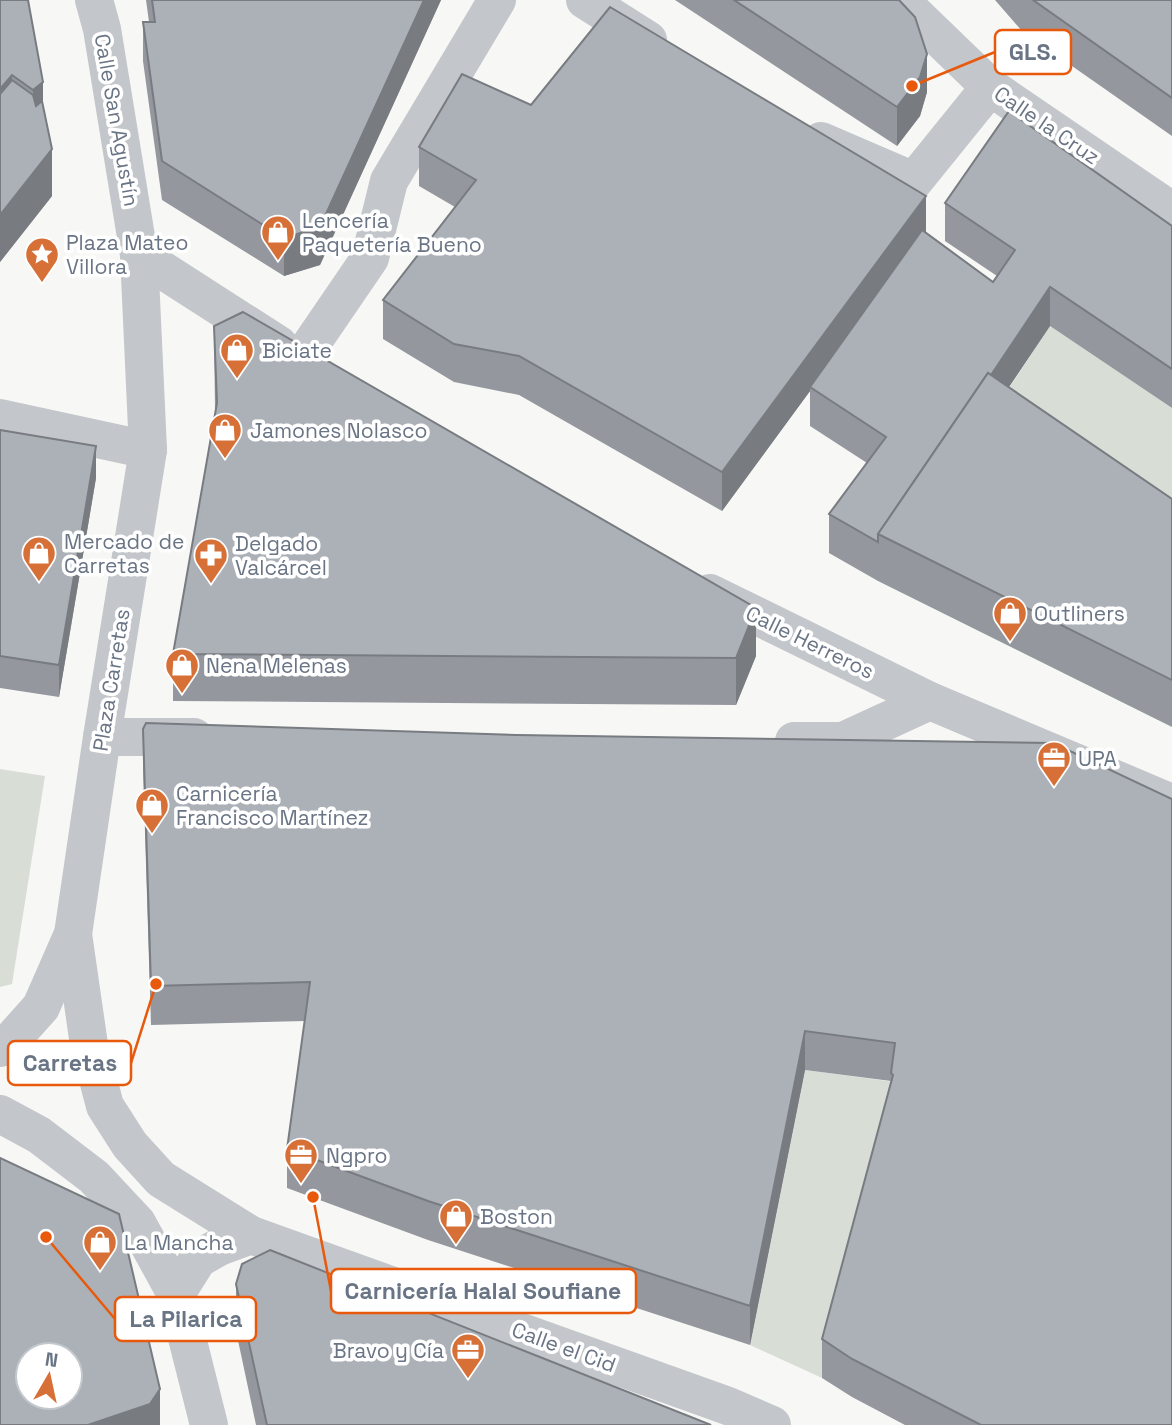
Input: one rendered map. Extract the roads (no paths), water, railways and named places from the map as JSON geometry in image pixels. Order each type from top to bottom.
[{"type":"street","name":"Calle San Agustín","points":[[94,0],[102,30],[139,255],[148,450]]},
{"type":"street","points":[[139,255],[313,366],[370,258],[389,181],[497,0]]},
{"type":"street","points":[[585,0],[676,57]]},
{"type":"street","name":"Calle la Cruz","points":[[900,0],[990,87],[1172,211]]},
{"type":"street","points":[[790,128],[914,181],[990,87]]},
{"type":"street","points":[[0,418],[148,450]]},
{"type":"street","name":"Plaza Carretas","points":[[73,934],[148,450]]},
{"type":"street","name":"Calle Herreros","points":[[675,576],[930,701],[1172,803]]},
{"type":"street","points":[[759,741],[843,741],[930,701]]},
{"type":"street","points":[[102,737],[228,737]]},
{"type":"street","points":[[0,1048],[6,1046],[41,1007],[73,934]]},
{"type":"street","points":[[73,934],[89,1045],[105,1106],[130,1145],[161,1179],[251,1235]]},
{"type":"street","points":[[0,1114],[39,1135],[94,1177],[137,1223],[176,1294],[209,1425]]},
{"type":"street","points":[[176,1294],[198,1259],[219,1247],[251,1235]]},
{"type":"street","name":"Calle el Cid","points":[[251,1235],[728,1406],[772,1425]]},
{"type":"place","name":"GLS.","points":[[912,86]]},
{"type":"place","name":"Lencería Paquetería Bueno","points":[[278,262]]},
{"type":"place","name":"Plaza Mateo Villora","points":[[42,284]]},
{"type":"place","name":"Biciate","points":[[237,380]]},
{"type":"place","name":"Jamones Nolasco","points":[[225,460]]},
{"type":"place","name":"Mercado de Carretas","points":[[39,583]]},
{"type":"place","name":"Delgado Valcárcel","points":[[211,585]]},
{"type":"place","name":"Outliners","points":[[1010,643]]},
{"type":"place","name":"Nena Melenas","points":[[182,695]]},
{"type":"place","name":"UPA","points":[[1054,788]]},
{"type":"place","name":"Carnicería Francisco Martínez","points":[[152,835]]},
{"type":"place","name":"Carretas","points":[[156,984]]},
{"type":"place","name":"Ngpro","points":[[301,1185]]},
{"type":"place","name":"Carnicería Halal Soufiane","points":[[313,1197]]},
{"type":"place","name":"La Pilarica","points":[[46,1237]]},
{"type":"place","name":"Boston","points":[[456,1246]]},
{"type":"place","name":"La Mancha","points":[[100,1272]]},
{"type":"place","name":"Bravo y Cía","points":[[468,1380]]}]
